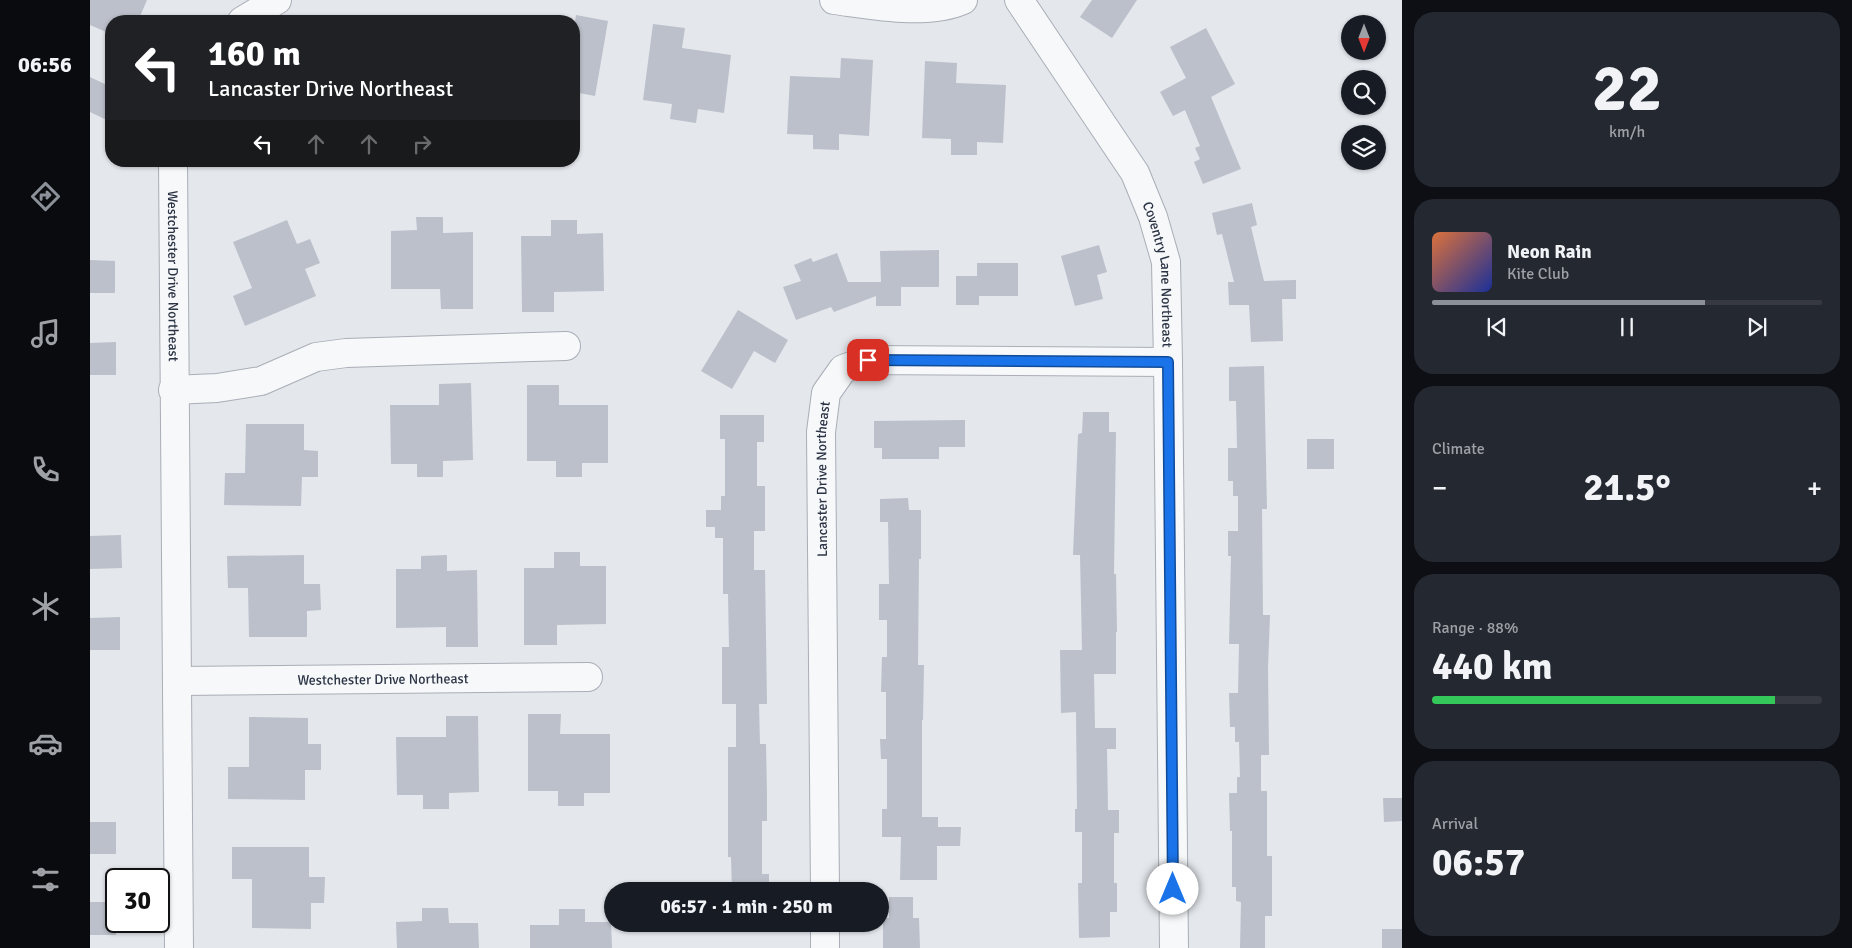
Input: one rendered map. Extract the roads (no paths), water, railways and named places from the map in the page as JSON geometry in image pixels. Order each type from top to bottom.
[{"type":"street","points":[[252,15],[277,0]]},
{"type":"street","points":[[834,0],[901,9],[952,5],[963,0]]},
{"type":"street","name":"Coventry Lane Northeast","points":[[1019,0],[1135,173],[1153,216],[1166,262],[1174,948]]},
{"type":"street","name":"Westchester Drive Northeast","points":[[173,167],[173,390],[178,681],[179,948]]},
{"type":"street","points":[[173,390],[217,388],[261,381],[316,357],[346,352],[566,346]]},
{"type":"street","name":"Lancaster Drive Northeast","points":[[825,882],[821,432],[826,393],[843,369],[868,360],[1168,362]]},
{"type":"street","name":"Westchester Drive Northeast","points":[[178,681],[588,677]]},
{"type":"street","points":[[825,932],[825,948]]}]
